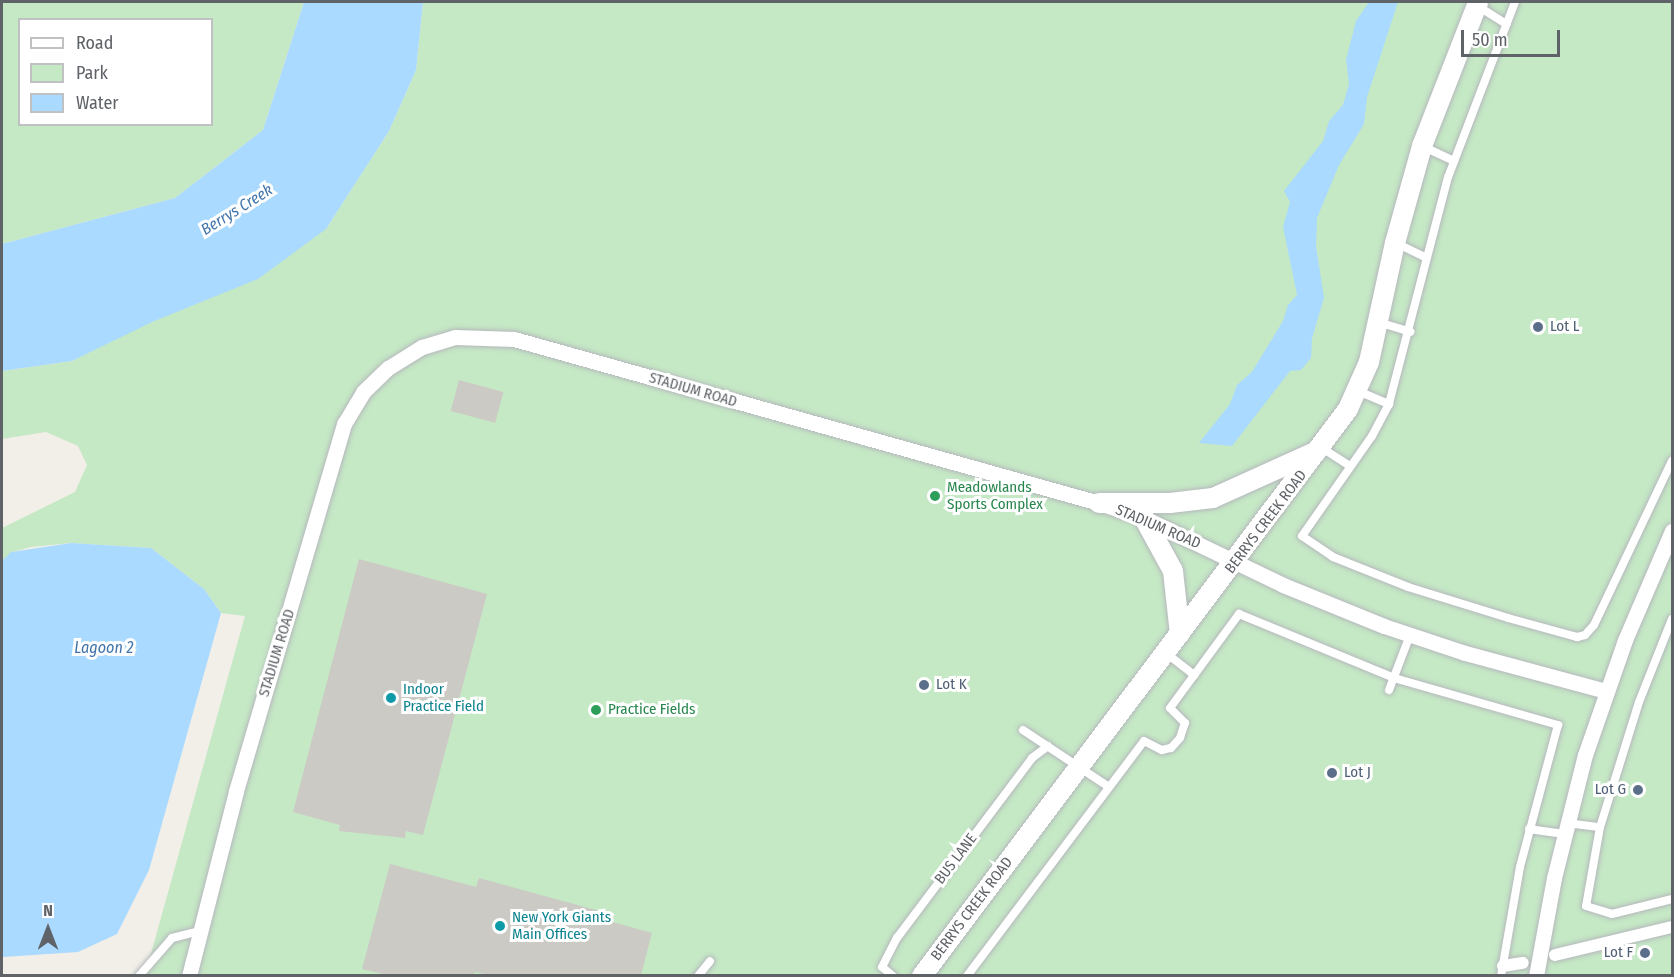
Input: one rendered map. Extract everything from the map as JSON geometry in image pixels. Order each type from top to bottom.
[{"type":"street","name":"BERRYS CREEK ROAD","points":[[922,975],[1237,562],[1322,448],[1358,391],[1378,322],[1395,243],[1422,146],[1477,3]]},
{"type":"street","name":"STADIUM ROAD","points":[[189,975],[236,791],[340,435],[357,400],[370,384],[422,347],[467,336],[514,339],[1100,503],[1143,518],[1237,562],[1410,635],[1606,691]]},
{"type":"street","points":[[1100,503],[1170,503],[1213,498],[1249,485],[1322,448]]},
{"type":"street","points":[[1143,518],[1173,571],[1180,634]]},
{"type":"street","points":[[1536,975],[1565,829],[1606,691],[1672,531]]},
{"type":"street","points":[[1554,955],[1672,927]]},
{"type":"street","points":[[1502,971],[1523,963]]},
{"type":"lane","points":[[1515,2],[1454,161],[1389,404],[1302,536],[1333,557],[1408,586],[1576,637],[1585,635],[1594,625],[1672,461]]},
{"type":"lane","points":[[1477,3],[1506,24]]},
{"type":"lane","points":[[1422,146],[1454,161]]},
{"type":"lane","points":[[1395,243],[1427,258]]},
{"type":"lane","points":[[1378,322],[1410,332]]},
{"type":"lane","points":[[1358,391],[1389,404]]},
{"type":"lane","points":[[1322,448],[1350,466]]},
{"type":"lane","points":[[967,975],[1144,741],[1167,750],[1180,738],[1185,723],[1170,708],[1239,614],[1394,678],[1558,725],[1529,830],[1502,971]]},
{"type":"lane","points":[[1672,619],[1639,702],[1600,827],[1586,906],[1612,914],[1672,899]]},
{"type":"lane","points":[[1389,690],[1410,635]]},
{"type":"lane","points":[[1166,654],[1194,675]]},
{"type":"lane","points":[[1023,730],[1109,787]]},
{"type":"lane","name":"BUS LANE","points":[[893,975],[882,967],[897,938],[1032,758],[1048,746]]},
{"type":"lane","points":[[1529,830],[1600,827]]},
{"type":"lane","points":[[139,975],[172,938],[202,930]]},
{"type":"lane","points":[[698,975],[710,961]]},
{"type":"green space","points":[[2,2],[304,2],[263,130],[175,198],[2,244]]},
{"type":"green space","name":"Meadowlands Sports Complex","points":[[423,2],[1672,2],[1672,975],[145,975],[245,616],[221,613],[204,589],[151,548],[71,543],[31,547],[12,552],[2,561],[2,528],[75,492],[87,465],[78,446],[46,432],[2,439],[2,371],[72,361],[326,229],[389,131],[416,70]]},
{"type":"water","name":"Berrys Creek","points":[[304,2],[423,2],[416,70],[389,131],[326,229],[258,279],[152,322],[72,361],[2,371],[2,244],[175,198],[263,130]]},
{"type":"water","points":[[1369,2],[1398,2],[1367,97],[1364,124],[1339,165],[1317,218],[1316,246],[1324,298],[1312,338],[1311,358],[1301,370],[1290,371],[1232,446],[1199,443],[1230,404],[1237,385],[1252,372],[1283,321],[1288,305],[1297,295],[1283,227],[1290,202],[1284,191],[1323,141],[1329,121],[1343,105],[1349,84],[1346,60],[1356,21]]},
{"type":"water","name":"Lagoon 2","points":[[71,543],[151,548],[204,589],[221,613],[149,870],[117,934],[78,952],[3,957],[2,561],[11,552]]},
{"type":"building","points":[[459,380],[503,392],[495,423],[451,411]]},
{"type":"building","name":"Indoor Practice Field","points":[[359,559],[487,594],[423,835],[406,831],[405,838],[339,831],[340,825],[293,812]]},
{"type":"building","name":"New York Giants Main Offices","points":[[390,864],[476,887],[479,878],[603,912],[602,919],[652,933],[641,975],[489,975],[475,972],[474,975],[388,975],[362,969]]},
{"type":"place","name":"Lot L","points":[[1538,327]]},
{"type":"place","name":"Meadowlands Sports Complex","points":[[935,496]]},
{"type":"place","name":"Lot K","points":[[924,685]]},
{"type":"place","name":"Indoor Practice Field","points":[[391,698]]},
{"type":"place","name":"Practice Fields","points":[[596,710]]},
{"type":"place","name":"Lot J","points":[[1332,773]]},
{"type":"place","name":"Lot G","points":[[1638,790]]},
{"type":"place","name":"New York Giants Main Offices","points":[[500,926]]},
{"type":"place","name":"Lot F","points":[[1645,953]]}]
